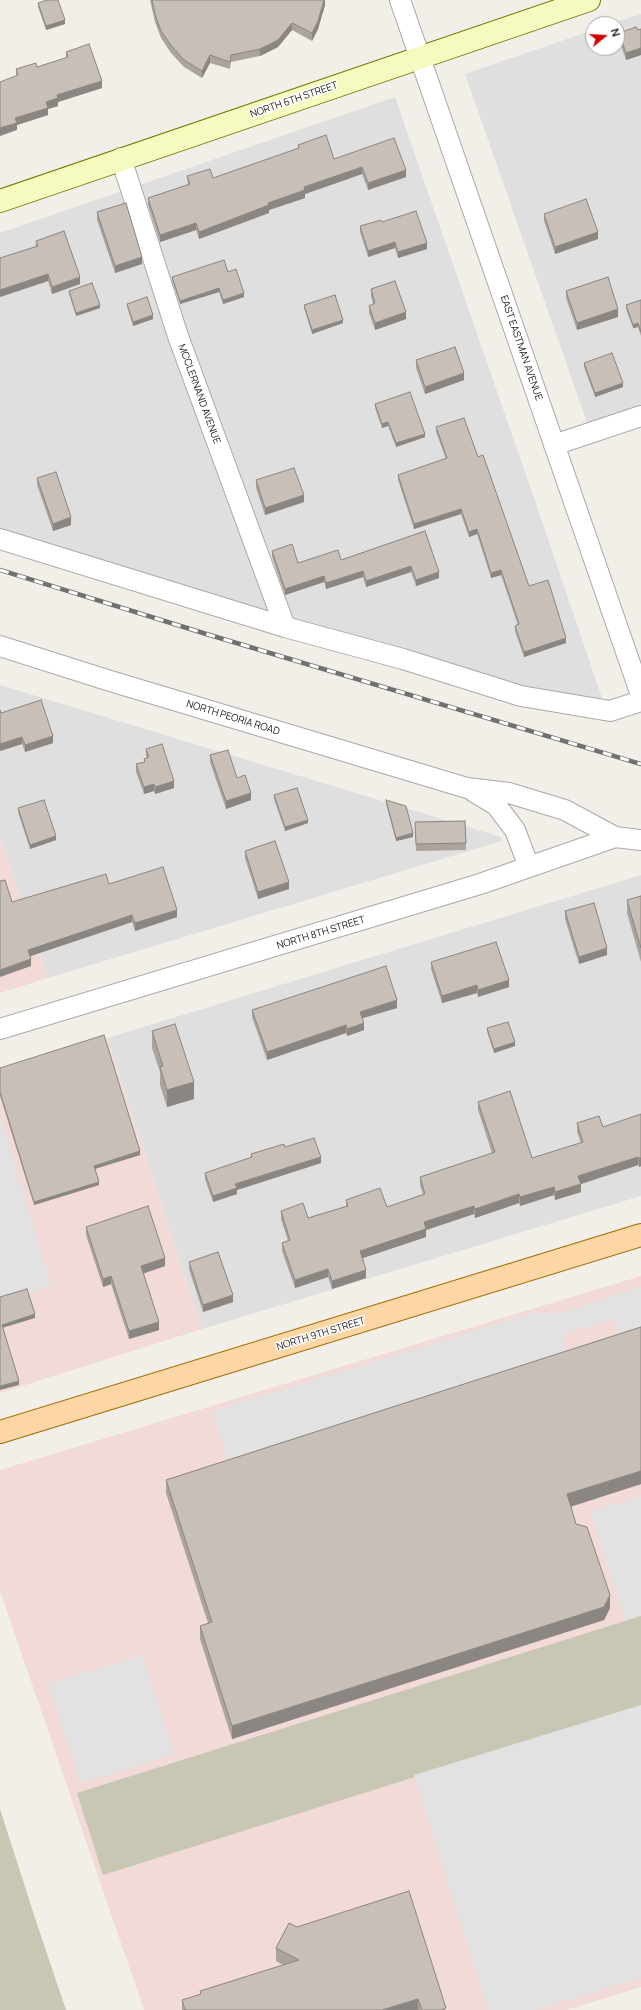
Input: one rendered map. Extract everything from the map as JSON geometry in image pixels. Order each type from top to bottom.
[{"type":"main road","name":"NORTH 6TH STREET","points":[[0,200],[589,0]]},
{"type":"main road","name":"NORTH 9TH STREET","points":[[0,1432],[641,1235]]},
{"type":"street","name":"EAST EASTMAN AVENUE","points":[[400,0],[641,695]]},
{"type":"street","name":"MCCLERNAND AVENUE","points":[[121,158],[178,336],[286,627]]},
{"type":"street","points":[[554,445],[641,416]]},
{"type":"street","points":[[0,539],[286,627],[403,659],[521,696],[605,711],[610,711],[641,701]]},
{"type":"street","name":"NORTH PEORIA ROAD","points":[[0,646],[107,680],[467,788],[509,793],[565,810],[615,837]]},
{"type":"street","name":"NORTH PEORIA ROAD","points":[[467,788],[496,805],[515,830],[529,867]]},
{"type":"street","name":"NORTH 8TH STREET","points":[[0,1029],[181,976],[529,867],[615,837],[641,840]]},
{"type":"shaded area","points":[[641,14],[641,413],[590,431],[465,74],[585,33],[585,56],[625,56],[625,19]]},
{"type":"shaded area","points":[[395,97],[604,704],[546,694],[272,615],[0,531],[0,233]]},
{"type":"shaded area","points":[[0,685],[501,837],[502,841],[48,978],[0,837]]},
{"type":"shaded area","points":[[0,837],[48,978],[0,993]]},
{"type":"shaded area","points":[[641,875],[641,1196],[202,1329],[107,1038]]},
{"type":"shaded area","points":[[107,1038],[202,1329],[0,1393],[0,1071]]},
{"type":"shaded area","points":[[0,1116],[51,1285],[0,1301]]},
{"type":"shaded area","points":[[641,1276],[641,1987],[567,2010],[144,2010],[0,1591],[0,1470]]},
{"type":"shaded area","points":[[641,1287],[641,1327],[619,1334],[614,1319],[566,1333],[563,1341],[568,1358],[229,1465],[212,1411],[534,1313],[562,1313]]},
{"type":"shaded area","points":[[641,1496],[641,1615],[625,1620],[590,1512]]},
{"type":"shaded area","points":[[641,1616],[641,1706],[103,1875],[77,1793]]},
{"type":"shaded area","points":[[142,1655],[174,1754],[81,1783],[48,1684]]},
{"type":"shaded area","points":[[641,1705],[641,1978],[534,2010],[488,2010],[414,1775]]},
{"type":"shaded area","points":[[0,1809],[36,1921],[66,2010],[0,2010]]},
{"type":"building","points":[[47,0],[58,0],[65,20],[46,26],[38,3]]},
{"type":"building","points":[[152,0],[324,0],[318,21],[312,33],[292,23],[278,40],[260,49],[231,55],[230,62],[210,55],[202,71],[184,60],[161,31]]},
{"type":"building","points":[[636,27],[638,30],[641,29],[641,48],[626,53],[625,31]]},
{"type":"building","points":[[89,44],[102,81],[57,95],[58,98],[46,102],[48,108],[15,118],[17,123],[0,128],[0,82],[18,75],[16,69],[36,63],[37,67],[68,57],[66,52]]},
{"type":"building","points":[[326,135],[334,159],[394,138],[406,170],[368,183],[362,167],[304,187],[305,190],[268,203],[269,205],[199,232],[196,223],[160,235],[148,198],[190,184],[187,176],[210,169],[213,178],[299,148],[298,145]]},
{"type":"building","points":[[586,199],[598,232],[555,247],[544,214]]},
{"type":"building","points":[[126,203],[142,257],[115,266],[97,212]]},
{"type":"building","points":[[416,211],[427,243],[398,252],[395,242],[368,251],[360,226],[381,220],[382,222]]},
{"type":"building","points":[[64,231],[80,277],[52,287],[48,274],[0,290],[0,258],[38,246],[36,241]]},
{"type":"building","points":[[224,260],[228,272],[236,269],[244,293],[223,300],[219,288],[180,301],[172,277]]},
{"type":"building","points":[[608,277],[618,309],[577,323],[566,291]]},
{"type":"building","points":[[395,281],[406,312],[375,323],[369,306],[375,303],[371,289]]},
{"type":"building","points":[[92,283],[100,305],[76,313],[69,291]]},
{"type":"building","points":[[335,295],[343,320],[312,330],[304,305]]},
{"type":"building","points":[[147,297],[153,315],[133,322],[127,304]]},
{"type":"building","points":[[641,300],[641,332],[638,323],[633,325],[626,305]]},
{"type":"building","points":[[455,347],[464,373],[425,387],[416,360]]},
{"type":"building","points":[[612,353],[623,383],[595,393],[584,363]]},
{"type":"building","points":[[410,392],[425,434],[396,443],[388,422],[382,424],[375,404]]},
{"type":"building","points":[[464,418],[478,457],[483,455],[529,586],[548,580],[566,638],[524,652],[515,626],[519,624],[501,570],[491,573],[477,529],[469,532],[461,509],[414,524],[398,475],[447,458],[436,427]]},
{"type":"building","points":[[294,468],[304,495],[265,508],[256,480]]},
{"type":"building","points":[[56,472],[71,517],[53,524],[37,478]]},
{"type":"building","points":[[425,531],[439,572],[416,580],[411,566],[366,581],[363,571],[326,583],[324,576],[285,589],[272,551],[292,544],[298,563],[338,550],[341,560]]},
{"type":"building","points":[[41,700],[53,736],[25,745],[22,737],[0,744],[0,710],[1,713]]},
{"type":"building","points":[[162,744],[174,781],[155,787],[154,784],[144,787],[136,764],[145,762],[144,759],[149,757],[146,749]]},
{"type":"building","points":[[228,750],[237,778],[245,775],[251,793],[226,801],[210,755]]},
{"type":"building","points":[[297,788],[308,820],[285,827],[274,795]]},
{"type":"building","points":[[44,800],[56,836],[30,845],[18,808]]},
{"type":"building","points":[[386,800],[406,806],[413,833],[396,838]]},
{"type":"building","points":[[465,821],[466,843],[416,844],[415,822]]},
{"type":"building","points":[[275,841],[289,882],[258,892],[245,851]]},
{"type":"building","points":[[163,867],[177,910],[135,923],[132,915],[28,950],[31,959],[0,970],[0,881],[5,880],[12,902],[106,874],[109,884]]},
{"type":"building","points":[[641,896],[641,948],[627,900]]},
{"type":"building","points":[[594,903],[607,948],[579,957],[565,911]]},
{"type":"building","points":[[496,942],[509,980],[478,990],[477,985],[442,996],[431,962]]},
{"type":"building","points":[[386,966],[397,1000],[360,1012],[364,1023],[347,1029],[346,1025],[267,1052],[252,1010]]},
{"type":"building","points":[[508,1022],[515,1042],[494,1049],[487,1028]]},
{"type":"building","points":[[175,1024],[194,1082],[167,1090],[160,1067],[163,1066],[152,1031]]},
{"type":"building","points":[[104,1035],[140,1151],[94,1166],[99,1182],[34,1202],[0,1092],[0,1068]]},
{"type":"building","points":[[510,1091],[532,1158],[583,1142],[577,1123],[599,1116],[603,1127],[641,1114],[641,1158],[638,1157],[578,1176],[581,1184],[555,1192],[554,1187],[520,1197],[519,1194],[475,1209],[474,1206],[424,1222],[426,1229],[360,1251],[366,1270],[332,1281],[328,1269],[295,1280],[282,1243],[290,1240],[281,1211],[303,1203],[308,1218],[348,1206],[346,1200],[380,1188],[387,1207],[425,1194],[420,1177],[495,1152],[478,1102]]},
{"type":"building","points":[[314,1138],[321,1157],[235,1184],[237,1188],[213,1196],[205,1173],[252,1157],[251,1154],[284,1144],[285,1147]]},
{"type":"building","points":[[148,1206],[165,1258],[141,1266],[159,1322],[129,1331],[111,1276],[103,1279],[86,1227]]},
{"type":"building","points":[[218,1252],[233,1295],[203,1305],[189,1262]]},
{"type":"building","points":[[27,1289],[35,1314],[2,1325],[19,1381],[0,1386],[0,1297]]},
{"type":"building","points":[[641,1327],[641,1471],[567,1494],[576,1524],[587,1527],[610,1595],[604,1607],[232,1726],[200,1626],[212,1622],[166,1480]]},
{"type":"building","points":[[409,1891],[446,2008],[441,2010],[422,2010],[418,1999],[382,2010],[185,2010],[182,2000],[201,1994],[200,1991],[299,1960],[276,1948],[289,1923],[297,1927]]},
{"type":"railway","points":[[0,570],[203,633],[641,764]]}]
